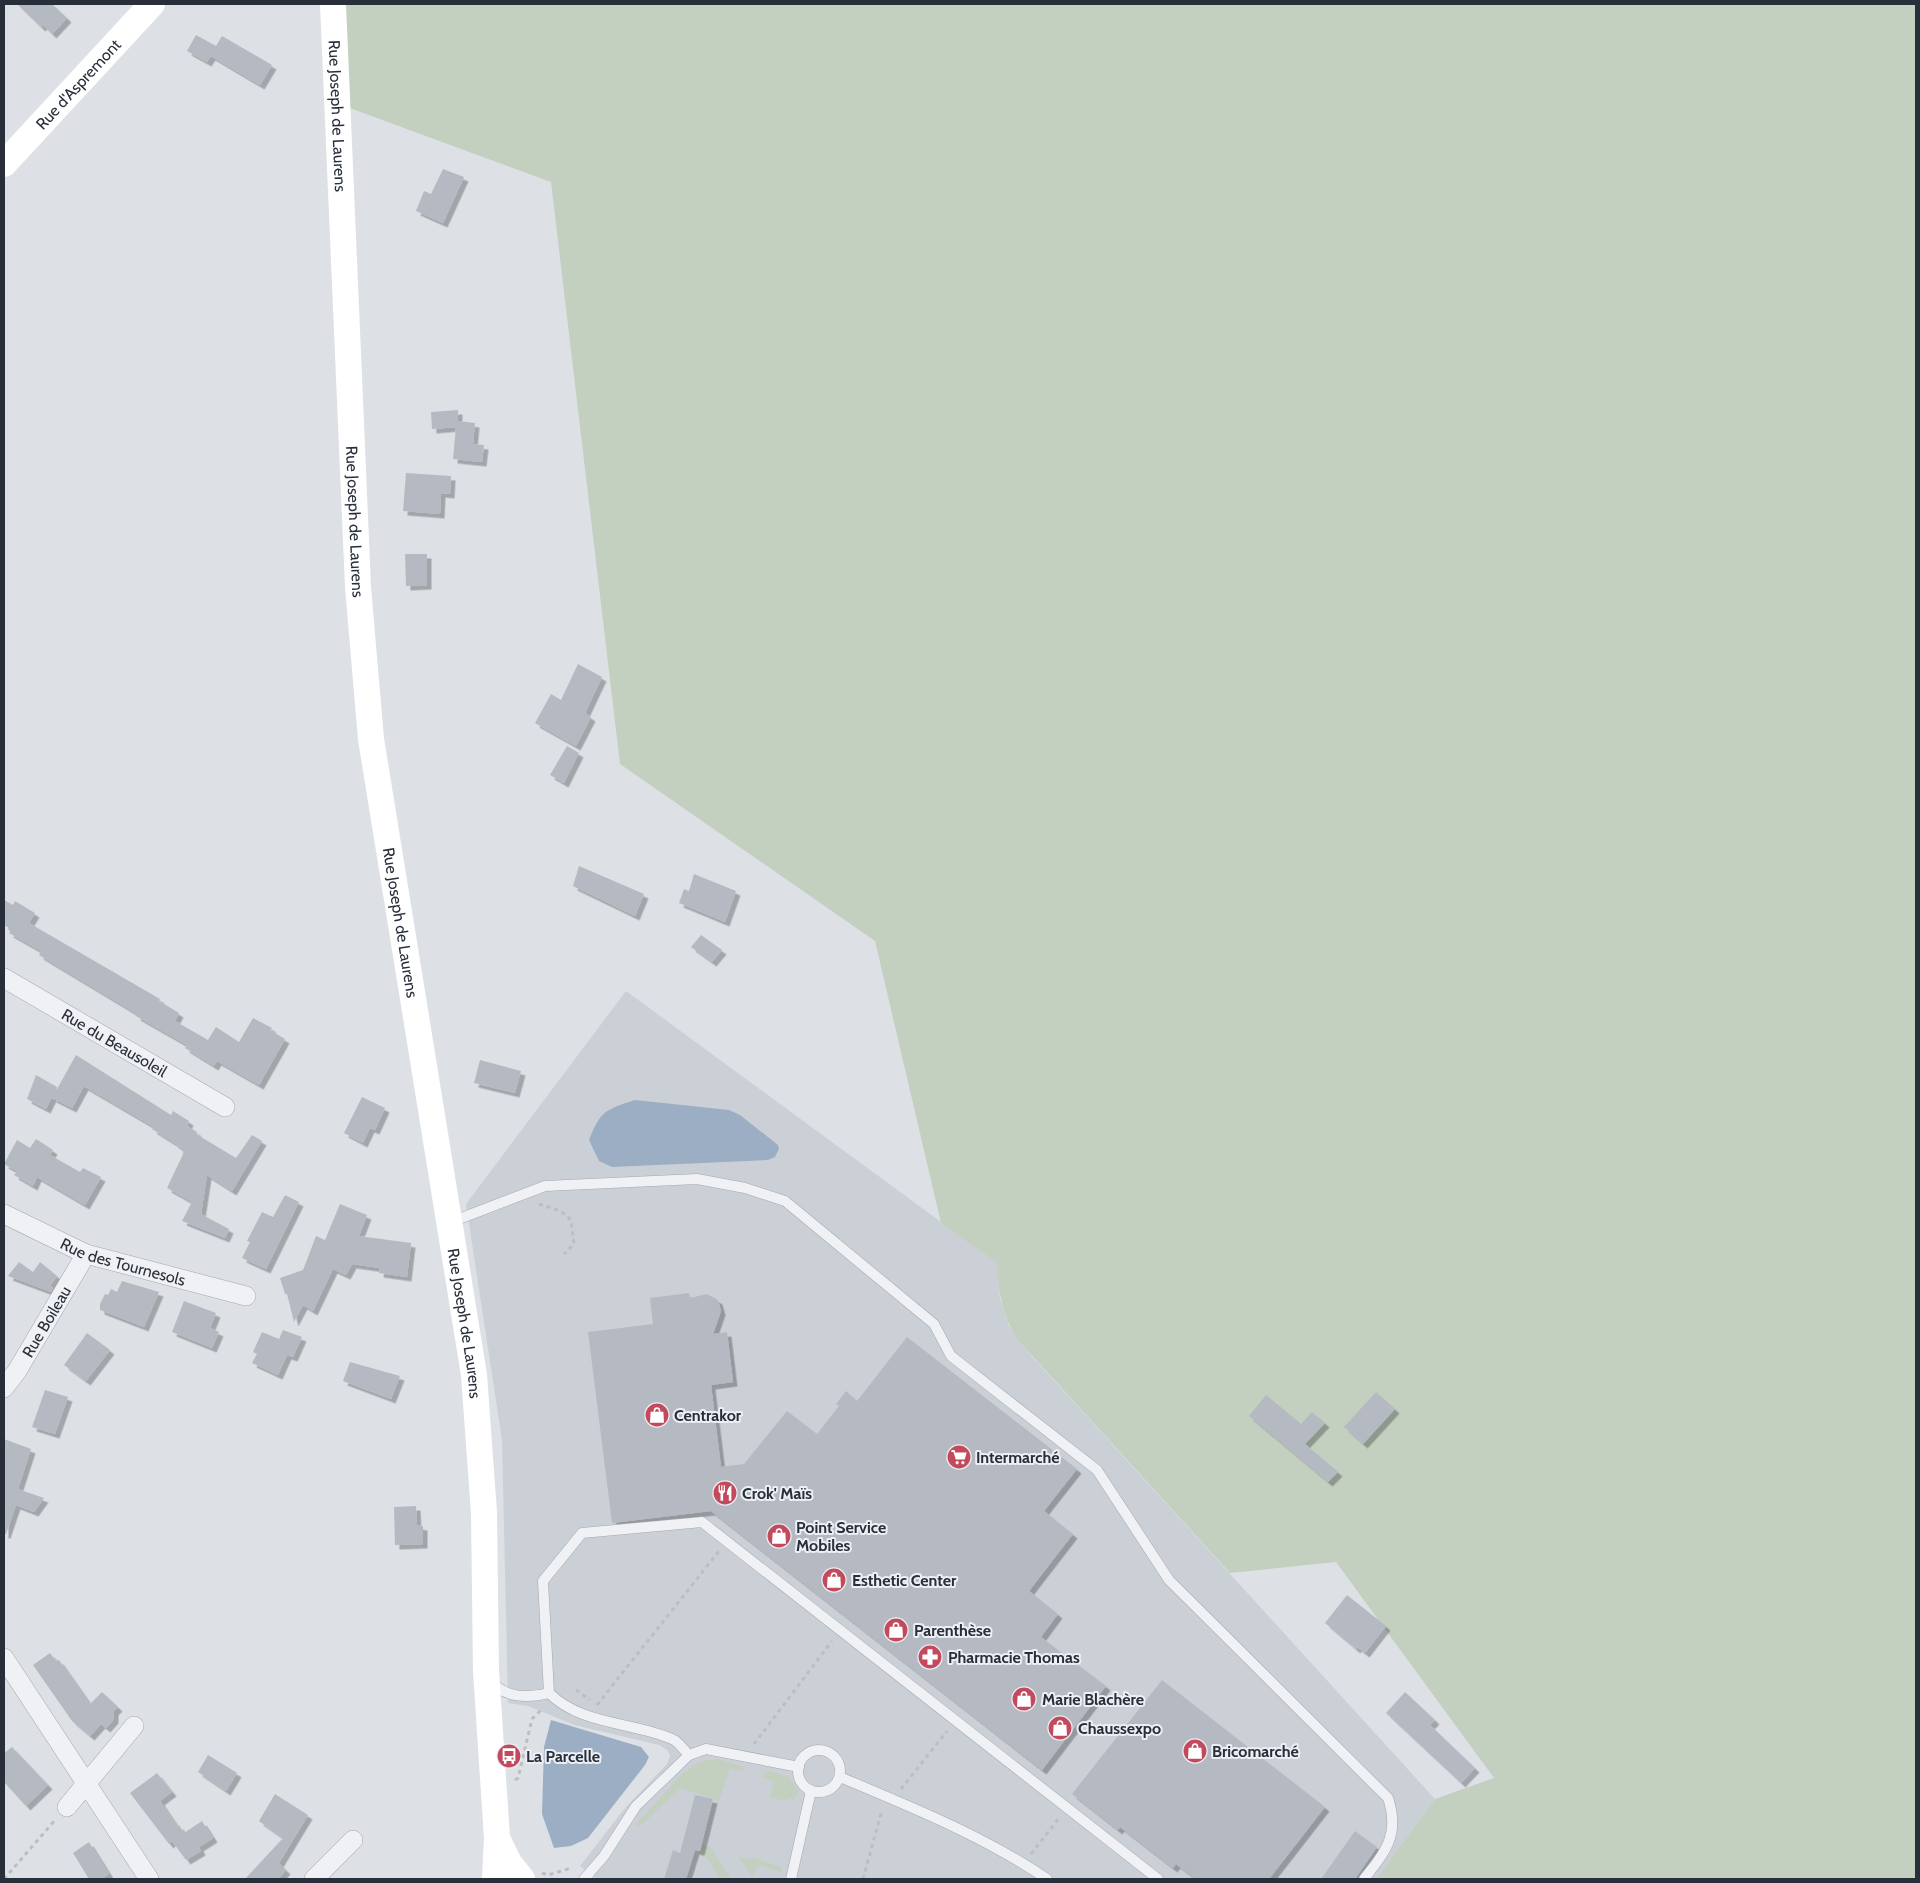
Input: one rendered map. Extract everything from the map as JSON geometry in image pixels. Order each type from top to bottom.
[{"type":"main road","name":"Rue d'Aspremont","points":[[4,164],[152,4]]},
{"type":"main road","name":"Rue Joseph de Laurens","points":[[333,4],[358,587],[371,738],[451,1222],[474,1376],[484,1513],[486,1671],[497,1838],[495,1879]]},
{"type":"main road","name":"Rue Joseph de Laurens","points":[[497,1838],[509,1863],[530,1876]]},
{"type":"street","name":"Rue du Beausoleil","points":[[4,978],[225,1107]]},
{"type":"street","name":"Rue des Tournesols","points":[[4,1214],[86,1254],[246,1296]]},
{"type":"street","name":"Rue Boileau","points":[[4,1388],[86,1254]]},
{"type":"street","points":[[4,1658],[149,1879]]},
{"type":"street","points":[[67,1807],[134,1726]]},
{"type":"street","points":[[314,1879],[352,1840]]},
{"type":"lane","points":[[451,1222],[545,1186],[697,1179],[745,1188],[785,1201],[934,1324],[951,1356],[1096,1470],[1169,1580],[1388,1798],[1393,1814],[1392,1838],[1383,1855],[1364,1879]]},
{"type":"lane","points":[[551,1695],[543,1581],[582,1533],[702,1522],[1158,1879]]},
{"type":"lane","points":[[486,1671],[493,1683],[505,1692],[530,1698],[551,1695],[582,1714],[674,1739],[689,1755]]},
{"type":"lane","points":[[584,1879],[604,1856],[636,1806],[689,1755],[706,1749],[799,1767]]},
{"type":"lane","points":[[824,1751],[836,1758],[840,1777],[831,1789],[825,1792],[811,1791],[800,1781],[799,1767],[801,1761],[811,1752],[824,1751]]},
{"type":"lane","points":[[840,1777],[959,1829],[1025,1864],[1048,1879]]},
{"type":"lane","points":[[791,1879],[811,1791]]},
{"type":"path","points":[[501,1203],[531,1202],[547,1206],[566,1215],[571,1220],[574,1244],[564,1254]]},
{"type":"path","points":[[576,1690],[596,1705],[727,1541]]},
{"type":"path","points":[[745,1756],[832,1641],[828,1638],[837,1628]]},
{"type":"path","points":[[512,1782],[518,1778],[532,1719],[551,1695]]},
{"type":"path","points":[[4,1879],[67,1807]]},
{"type":"path","points":[[1025,1864],[1067,1808]]},
{"type":"path","points":[[530,1876],[548,1875],[568,1869],[572,1871]]},
{"type":"shaded area","points":[[626,991],[997,1263],[1000,1299],[1009,1326],[1029,1353],[1435,1799],[1376,1879],[597,1879],[580,1866],[625,1808],[667,1764],[670,1755],[667,1750],[659,1745],[574,1725],[528,1706],[508,1703],[502,1440],[466,1204]]},
{"type":"green space","points":[[344,4],[1916,4],[1916,1879],[1376,1879],[1435,1799],[1494,1778],[1336,1562],[1230,1573],[1017,1339],[1004,1312],[998,1283],[997,1263],[941,1223],[875,941],[620,764],[551,182],[347,107]]},
{"type":"green space","points":[[717,1759],[742,1766],[744,1772],[730,1768],[719,1801],[681,1788],[640,1826],[635,1825],[683,1773],[699,1762]]},
{"type":"green space","points":[[769,1771],[789,1777],[796,1789],[799,1790],[794,1799],[787,1798],[786,1801],[770,1797],[774,1781],[763,1778],[763,1774]]},
{"type":"green space","points":[[702,1844],[711,1848],[731,1879],[720,1879],[707,1858],[699,1855]]},
{"type":"green space","points":[[739,1857],[752,1860],[753,1857],[782,1868],[780,1872],[758,1865],[752,1878]]},
{"type":"water","points":[[635,1100],[729,1110],[740,1115],[778,1145],[779,1149],[775,1157],[768,1160],[612,1167],[599,1161],[589,1140],[597,1122],[605,1112]]},
{"type":"water","points":[[551,1720],[641,1747],[649,1757],[645,1765],[588,1838],[571,1846],[554,1848],[542,1814],[544,1747]]},
{"type":"building","points":[[17,4],[52,4],[67,18],[52,34],[43,25],[41,27]]},
{"type":"building","points":[[196,35],[216,46],[222,36],[272,65],[260,85],[211,56],[207,62],[187,51]]},
{"type":"building","points":[[443,169],[464,177],[443,223],[416,211],[424,191],[431,194]]},
{"type":"building","points":[[458,410],[458,421],[475,423],[473,444],[484,445],[482,462],[453,459],[456,427],[432,429],[431,412]]},
{"type":"building","points":[[406,473],[451,476],[450,494],[441,493],[440,514],[403,511]]},
{"type":"building","points":[[405,554],[427,554],[427,585],[406,586]]},
{"type":"building","points":[[578,664],[602,677],[585,713],[591,717],[576,746],[535,723],[551,694],[561,700]]},
{"type":"building","points":[[567,746],[579,753],[564,783],[550,775]]},
{"type":"building","points":[[579,866],[644,894],[635,916],[573,886]]},
{"type":"building","points":[[694,874],[736,891],[725,922],[679,903],[684,889],[689,891]]},
{"type":"building","points":[[4,900],[13,905],[15,901],[35,913],[29,923],[160,999],[159,1001],[179,1013],[175,1021],[208,1040],[216,1027],[239,1042],[253,1018],[272,1028],[270,1030],[285,1039],[259,1085],[217,1061],[214,1066],[185,1048],[187,1045],[136,1016],[137,1014],[39,955],[41,951],[9,933],[11,929],[4,925]]},
{"type":"building","points":[[701,935],[722,950],[712,962],[691,947]]},
{"type":"building","points":[[76,1055],[171,1115],[173,1111],[189,1121],[187,1126],[197,1132],[196,1134],[236,1158],[252,1135],[262,1141],[232,1191],[207,1175],[201,1214],[229,1229],[225,1238],[182,1221],[192,1202],[167,1188],[184,1152],[178,1148],[179,1146],[152,1129],[154,1127],[84,1086],[72,1108],[52,1098]]},
{"type":"building","points":[[480,1060],[521,1071],[515,1093],[474,1083]]},
{"type":"building","points":[[36,1075],[57,1087],[46,1109],[27,1099]]},
{"type":"building","points":[[362,1097],[385,1108],[375,1130],[370,1128],[363,1143],[344,1133]]},
{"type":"building","points":[[36,1139],[53,1150],[50,1155],[80,1172],[83,1168],[101,1177],[85,1205],[37,1177],[33,1186],[14,1175],[17,1171],[4,1164],[17,1140],[30,1148]]},
{"type":"building","points":[[285,1195],[299,1202],[266,1269],[242,1258],[250,1242],[247,1241],[262,1212],[273,1217]]},
{"type":"building","points":[[340,1204],[367,1215],[359,1236],[411,1243],[407,1277],[379,1273],[380,1268],[352,1264],[346,1275],[333,1269],[313,1311],[303,1305],[294,1322],[287,1294],[285,1294],[280,1278],[303,1270],[316,1236],[325,1240]]},
{"type":"building","points":[[19,1262],[33,1272],[40,1262],[57,1276],[50,1286],[53,1288],[51,1292],[8,1276]]},
{"type":"building","points":[[122,1281],[159,1292],[144,1327],[100,1310],[100,1304],[105,1294],[108,1295],[111,1289],[117,1292]]},
{"type":"building","points":[[689,1293],[690,1298],[707,1294],[718,1300],[721,1311],[713,1334],[727,1332],[733,1382],[711,1385],[721,1467],[744,1464],[787,1411],[817,1434],[839,1406],[836,1404],[846,1391],[857,1401],[907,1337],[1077,1469],[1044,1511],[1073,1534],[1029,1591],[1058,1614],[1041,1637],[1106,1686],[1042,1770],[711,1511],[612,1523],[588,1332],[653,1324],[650,1298]]},
{"type":"building","points":[[184,1301],[216,1313],[210,1328],[219,1332],[212,1348],[172,1332]]},
{"type":"building","points":[[283,1330],[302,1337],[293,1357],[287,1355],[278,1375],[252,1363],[257,1354],[253,1352],[262,1332],[279,1339]]},
{"type":"building","points":[[87,1333],[110,1350],[86,1381],[64,1365]]},
{"type":"building","points":[[350,1362],[400,1376],[391,1399],[343,1381]]},
{"type":"building","points":[[45,1390],[68,1397],[55,1434],[32,1427]]},
{"type":"building","points":[[1376,1392],[1395,1409],[1363,1444],[1344,1427]]},
{"type":"building","points":[[1266,1395],[1301,1424],[1312,1412],[1325,1423],[1305,1444],[1338,1472],[1328,1482],[1249,1416]]},
{"type":"building","points":[[4,1439],[31,1449],[18,1489],[44,1498],[34,1512],[16,1505],[6,1534],[4,1534]]},
{"type":"building","points":[[416,1506],[417,1525],[423,1526],[423,1544],[395,1545],[394,1507]]},
{"type":"building","points":[[1347,1595],[1386,1626],[1365,1653],[1357,1647],[1356,1649],[1325,1623]]},
{"type":"building","points":[[50,1653],[56,1661],[59,1660],[90,1704],[102,1692],[118,1707],[114,1711],[114,1719],[106,1728],[101,1724],[90,1736],[72,1721],[33,1665]]},
{"type":"building","name":"Bricomarché","points":[[1162,1680],[1325,1807],[1269,1879],[1196,1879],[1176,1864],[1173,1868],[1120,1827],[1118,1830],[1072,1794]]},
{"type":"building","points":[[1405,1692],[1435,1720],[1430,1725],[1475,1768],[1461,1783],[1386,1713]]},
{"type":"building","points":[[12,1747],[48,1785],[26,1806],[4,1782],[4,1753]]},
{"type":"building","points":[[208,1755],[237,1773],[226,1791],[198,1772]]},
{"type":"building","points":[[157,1773],[172,1792],[160,1801],[177,1826],[179,1825],[184,1833],[202,1821],[213,1838],[199,1847],[201,1851],[186,1860],[172,1841],[169,1844],[130,1793]]},
{"type":"building","points":[[275,1794],[308,1815],[279,1863],[286,1870],[278,1879],[245,1879],[283,1838],[259,1821]]},
{"type":"building","points":[[695,1795],[713,1799],[700,1851],[695,1850],[686,1879],[664,1879],[673,1850],[680,1853]]},
{"type":"building","points":[[1355,1831],[1377,1847],[1355,1879],[1321,1879]]},
{"type":"building","points":[[89,1842],[109,1874],[101,1879],[89,1879],[73,1853]]},
{"type":"place","name":"Centrakor","points":[[657,1415]]},
{"type":"place","name":"Intermarché","points":[[959,1457]]},
{"type":"place","name":"Crok' Maïs","points":[[725,1493]]},
{"type":"place","name":"Point Service Mobiles","points":[[779,1536]]},
{"type":"place","name":"Esthetic Center","points":[[834,1580]]},
{"type":"place","name":"Parenthèse","points":[[896,1630]]},
{"type":"place","name":"Pharmacie Thomas","points":[[930,1657]]},
{"type":"place","name":"Marie Blachère","points":[[1024,1699]]},
{"type":"place","name":"Chaussexpo","points":[[1060,1728]]},
{"type":"place","name":"Bricomarché","points":[[1195,1751]]},
{"type":"place","name":"La Parcelle","points":[[509,1756]]}]
